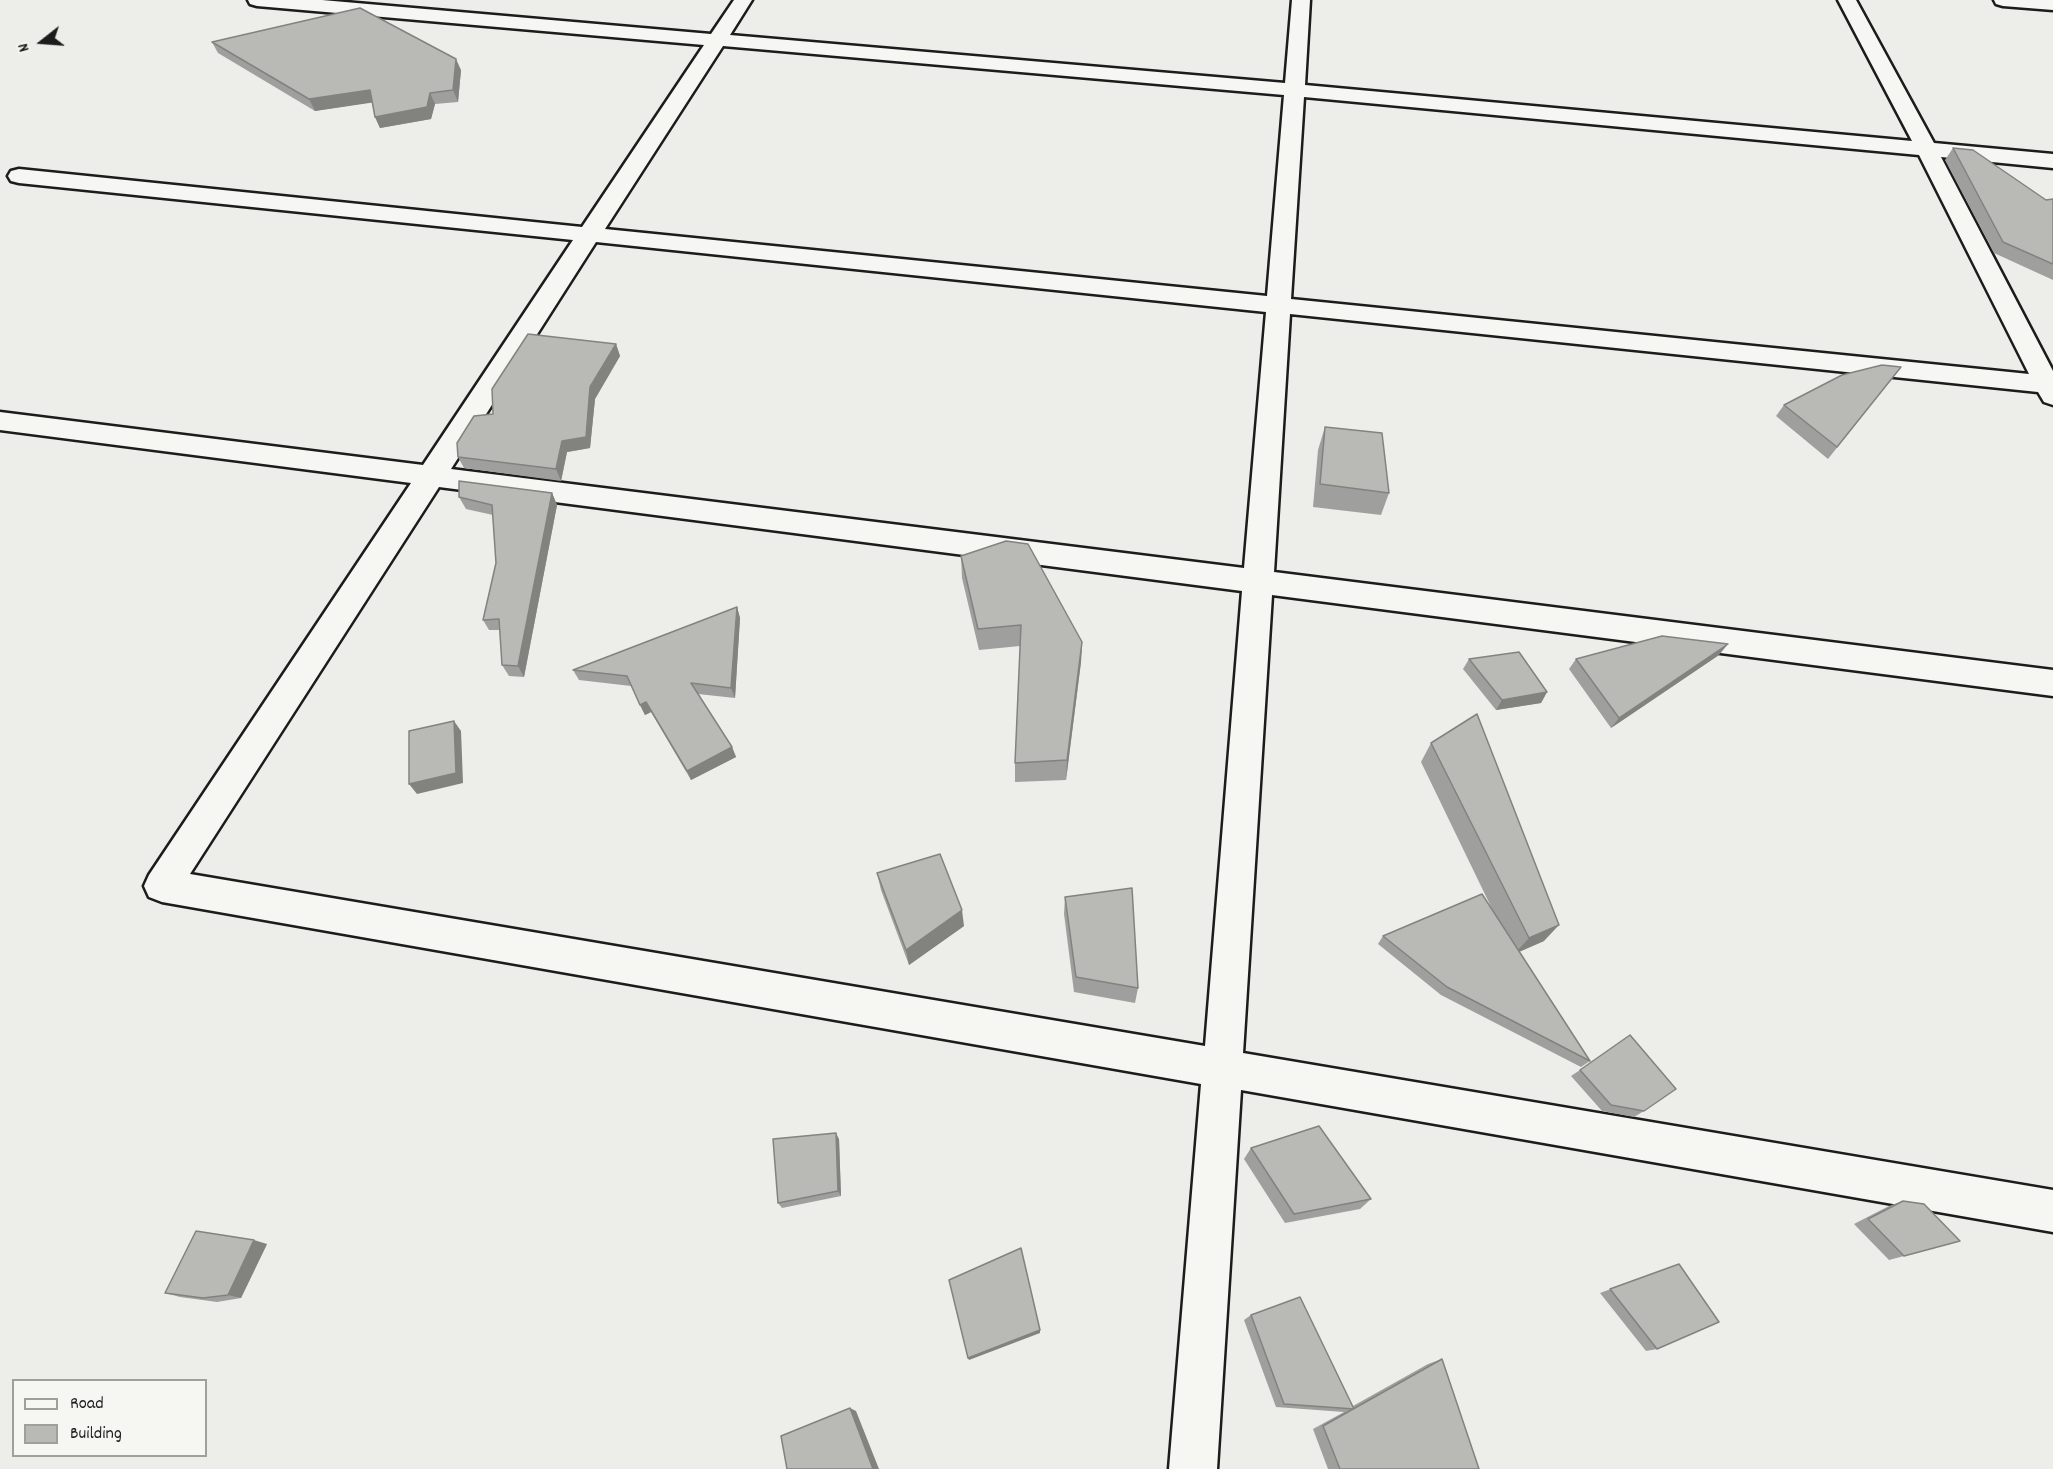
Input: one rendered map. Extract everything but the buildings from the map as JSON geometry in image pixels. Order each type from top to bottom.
[{"type":"street","points":[[257,0],[1294,90],[2053,161]]},
{"type":"street","points":[[743,0],[162,886],[2053,1211]]},
{"type":"street","points":[[1193,1469],[1301,0]]},
{"type":"street","points":[[1847,0],[2051,388]]},
{"type":"street","points":[[2003,0],[2053,4]]},
{"type":"street","points":[[19,176],[1278,305],[2051,388]]},
{"type":"street","points":[[0,421],[2053,683]]}]
